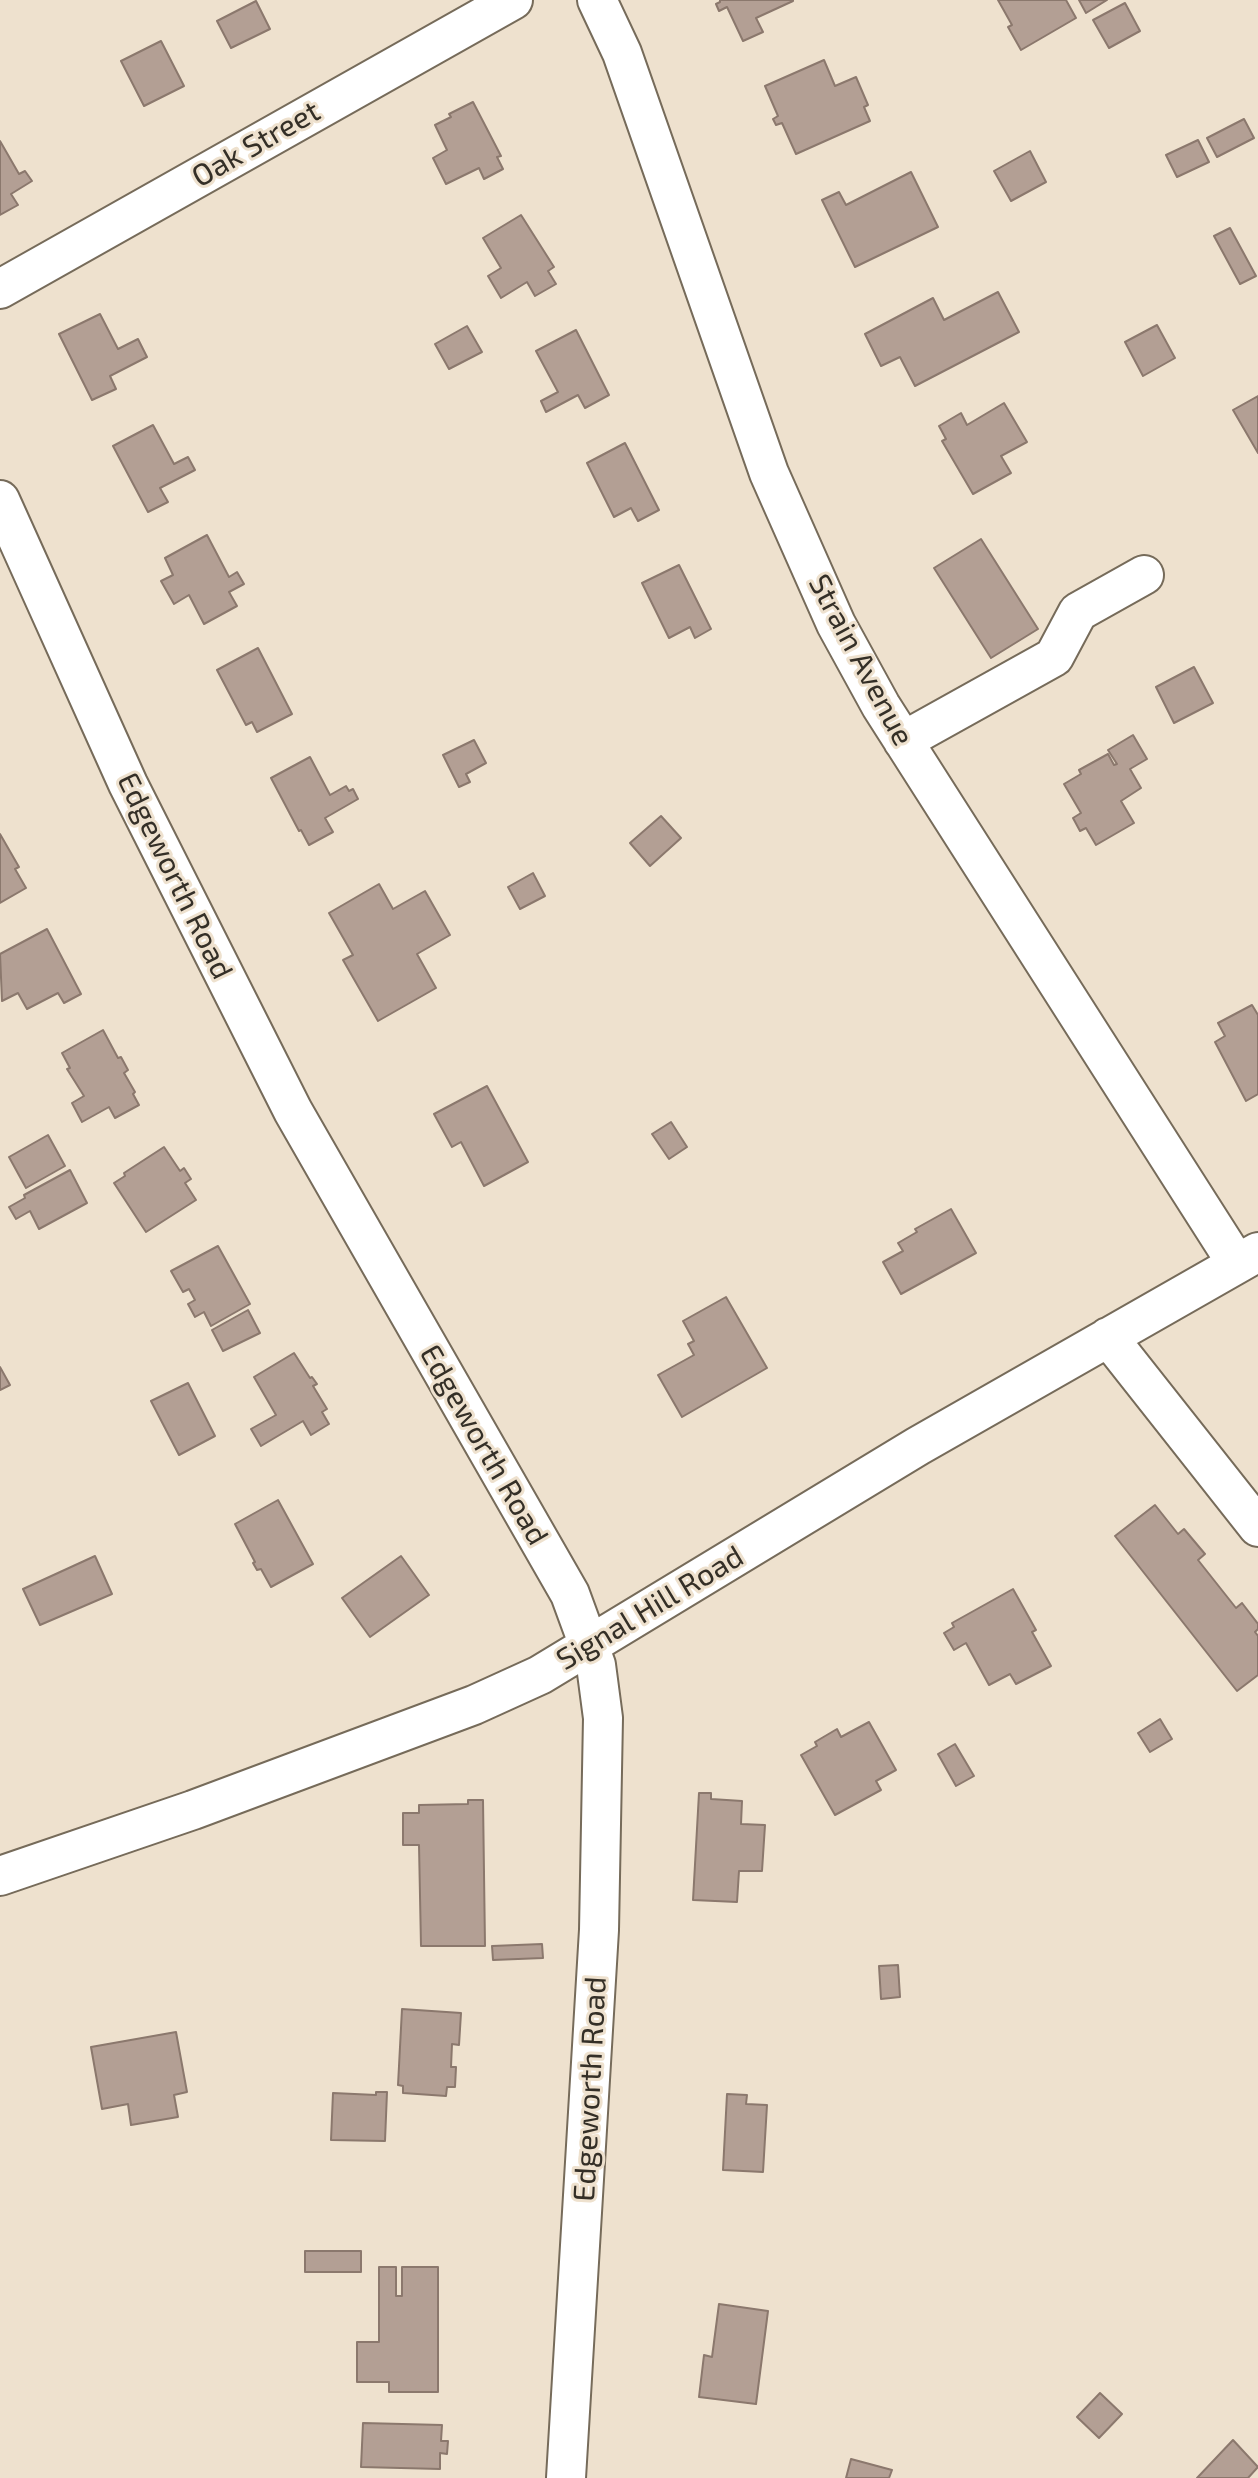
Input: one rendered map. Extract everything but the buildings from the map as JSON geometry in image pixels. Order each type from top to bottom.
[{"type":"street","name":"Oak Street","points":[[0,289],[513,0]]},
{"type":"street","name":"Strain Avenue","points":[[597,0],[622,53],[769,473],[836,624],[903,741],[1248,1258]]},
{"type":"street","name":"Edgeworth Road","points":[[0,500],[128,784],[293,1111],[570,1594],[596,1665],[603,1718],[599,1930],[566,2478]]},
{"type":"street","points":[[903,741],[1054,657],[1078,612],[1144,575]]},
{"type":"street","name":"Signal Hill Road","points":[[0,1876],[193,1810],[474,1705],[540,1675],[918,1446],[1248,1258]]},
{"type":"street","points":[[1108,1337],[1258,1527]]}]
